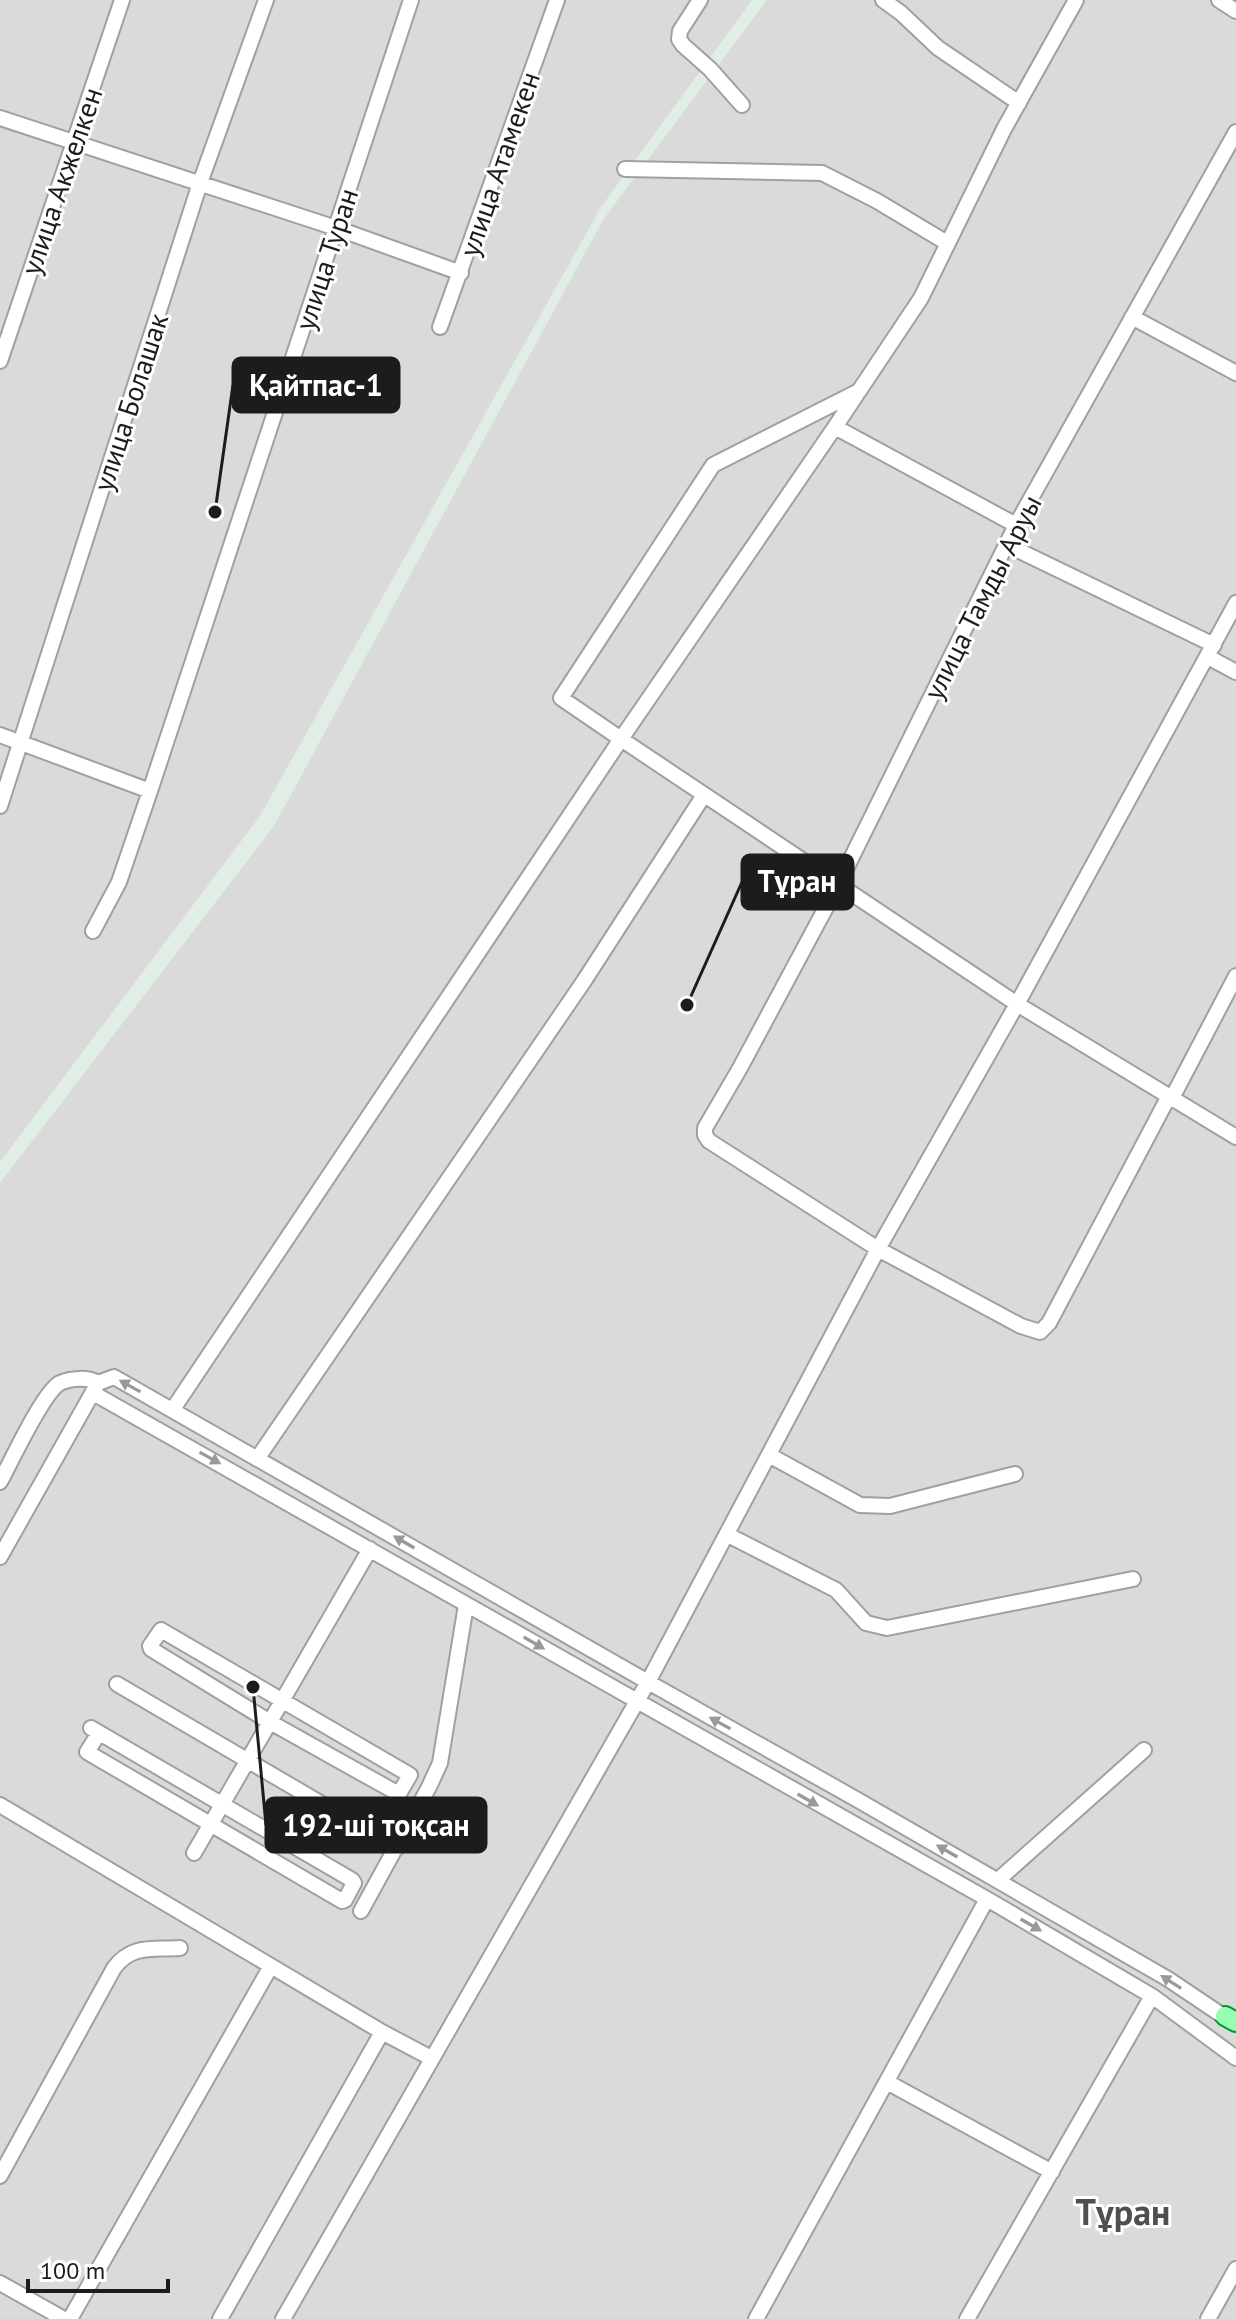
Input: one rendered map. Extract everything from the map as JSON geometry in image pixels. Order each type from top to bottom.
[{"type":"street","name":"улица Акжелкен","points":[[0,361],[122,0]]},
{"type":"street","name":"улица Болашак","points":[[0,806],[200,183],[266,0]]},
{"type":"street","name":"улица Туран","points":[[93,931],[119,882],[411,0]]},
{"type":"street","name":"улица Атамекен","points":[[440,327],[557,0]]},
{"type":"street","points":[[700,0],[680,31],[679,39],[742,105]]},
{"type":"street","points":[[883,0],[938,48],[1019,103]]},
{"type":"street","points":[[173,1409],[621,739],[921,298],[1019,103],[1076,0]]},
{"type":"street","points":[[1219,0],[1236,11]]},
{"type":"street","points":[[0,118],[336,228],[461,273]]},
{"type":"street","name":"улица Тамды Аруы","points":[[1170,1097],[1049,1323],[1040,1332],[1021,1326],[878,1249],[709,1141],[705,1135],[705,1128],[838,885],[1016,525],[1236,132]]},
{"type":"street","points":[[625,169],[822,173],[877,201],[947,243]]},
{"type":"street","points":[[1132,317],[1236,373]]},
{"type":"street","points":[[859,391],[713,465],[561,698],[1017,1004],[1236,1137]]},
{"type":"street","points":[[835,427],[1016,525]]},
{"type":"street","points":[[1007,545],[1211,651],[1236,672]]},
{"type":"street","points":[[283,2319],[648,1682],[878,1249],[1017,1004],[1236,603]]},
{"type":"street","points":[[0,735],[150,791]]},
{"type":"street","points":[[257,1459],[584,981],[704,795]]},
{"type":"street","points":[[1170,1097],[1236,976]]},
{"type":"street","points":[[0,1557],[96,1388],[114,1377],[998,1880],[1168,1979],[1232,2021]]},
{"type":"street","points":[[0,1482],[40,1407],[58,1384],[76,1379],[91,1380],[96,1388],[466,1605],[987,1899],[1152,1996],[1236,2058]]},
{"type":"street","points":[[769,1455],[860,1505],[877,1507],[1015,1474]]},
{"type":"street","points":[[728,1535],[836,1590],[866,1623],[877,1627],[887,1628],[1133,1579]]},
{"type":"street","points":[[194,1853],[370,1549]]},
{"type":"street","points":[[361,1911],[440,1763],[466,1605]]},
{"type":"street","points":[[161,1630],[410,1777],[397,1793],[270,1722],[151,1649],[161,1630]]},
{"type":"street","points":[[630,1672],[651,1669],[659,1662]]},
{"type":"street","points":[[659,1662],[658,1677],[667,1693]]},
{"type":"street","points":[[117,1684],[397,1848]]},
{"type":"street","points":[[95,1730],[223,1804],[352,1880],[354,1883],[345,1900],[87,1752],[95,1730]]},
{"type":"street","points":[[998,1880],[1144,1750]]},
{"type":"street","points":[[0,1805],[431,2058]]},
{"type":"street","points":[[756,2319],[987,1899]]},
{"type":"street","points":[[0,2176],[122,1956],[131,1951],[180,1948]]},
{"type":"street","points":[[70,2319],[271,1966]]},
{"type":"street","points":[[967,2319],[1152,1996]]},
{"type":"street","points":[[220,2319],[382,2032]]},
{"type":"street","points":[[887,2082],[1052,2172]]},
{"type":"street","points":[[1208,2319],[1236,2269]]},
{"type":"street","points":[[0,2283],[64,2319]]},
{"type":"shaded area","points":[[0,0],[752,0],[601,207],[260,816],[0,1162]]},
{"type":"shaded area","name":"Тұран","points":[[767,0],[1236,0],[1236,2319],[0,2319],[0,1183],[274,826],[603,220]]},
{"type":"place","name":"Қайтпас-1","points":[[215,512]]},
{"type":"place","name":"Тұран","points":[[687,1005]]},
{"type":"place","name":"192-ші тоқсан","points":[[253,1687]]},
{"type":"district","name":"Тұран","points":[[1123,2211]]}]
